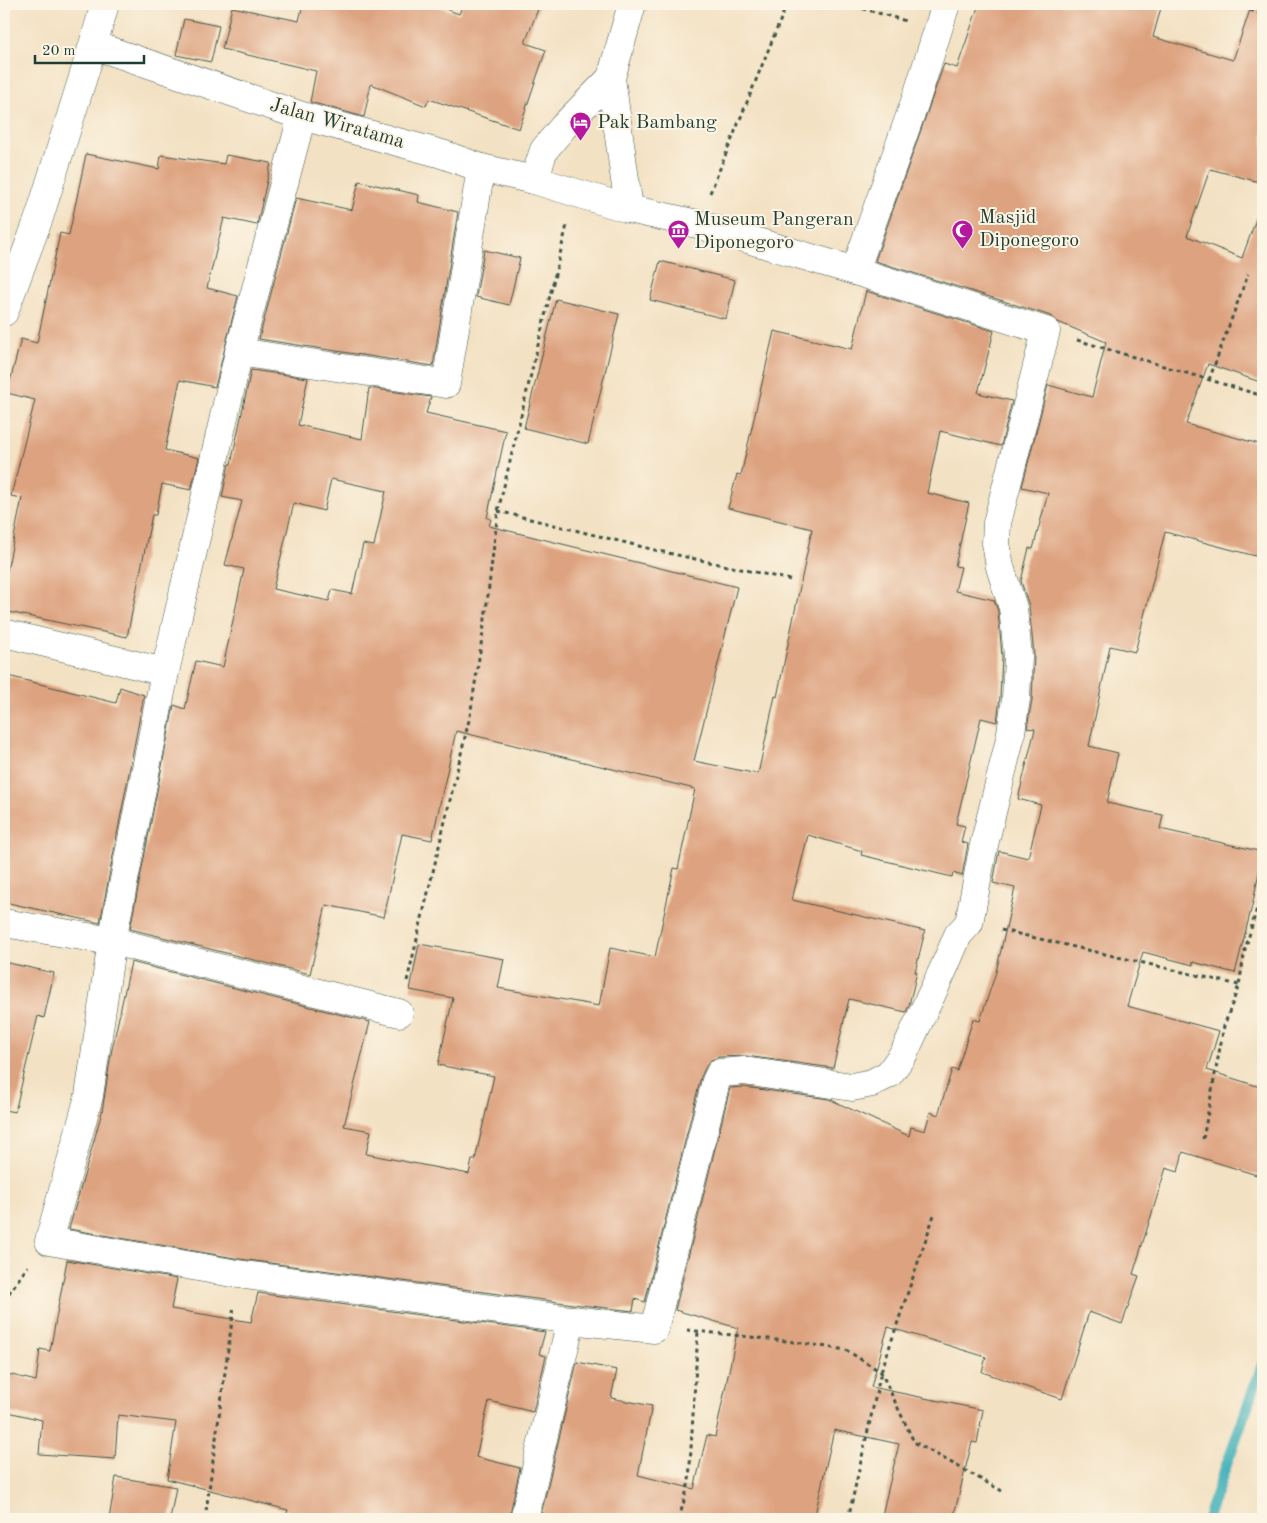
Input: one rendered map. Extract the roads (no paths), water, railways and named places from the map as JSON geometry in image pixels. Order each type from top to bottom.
[{"type":"street","points":[[4,312],[38,218],[105,4]]},
{"type":"street","points":[[630,209],[611,78],[632,4]]},
{"type":"street","points":[[856,271],[946,4]]},
{"type":"street","name":"Jalan Wiratama","points":[[93,45],[302,116],[442,154],[481,168],[534,180],[574,194],[697,224],[856,271],[1046,331],[997,523],[996,543],[1000,567],[1008,590],[1014,618],[1018,656],[1016,699],[1010,739],[983,848],[970,922],[958,935],[944,970],[904,1052],[889,1074],[872,1083],[852,1087],[744,1071],[720,1073],[716,1081],[654,1329],[571,1320]]},
{"type":"street","points":[[534,180],[544,150],[564,126],[611,78]]},
{"type":"street","points":[[302,116],[239,352],[165,672],[112,941],[89,1096],[49,1241],[238,1274],[571,1320],[524,1519]]},
{"type":"street","points":[[239,352],[446,384],[481,168]]},
{"type":"street","points":[[4,633],[165,672]]},
{"type":"street","points":[[4,923],[112,941],[399,1013]]},
{"type":"waterway","points":[[1207,1519],[1263,1363]]},
{"type":"place","name":"Pak Bambang","points":[[581,142]]},
{"type":"place","name":"Masjid Diponegoro","points":[[963,249]]},
{"type":"place","name":"Museum Pangeran Diponegoro","points":[[678,250]]}]
